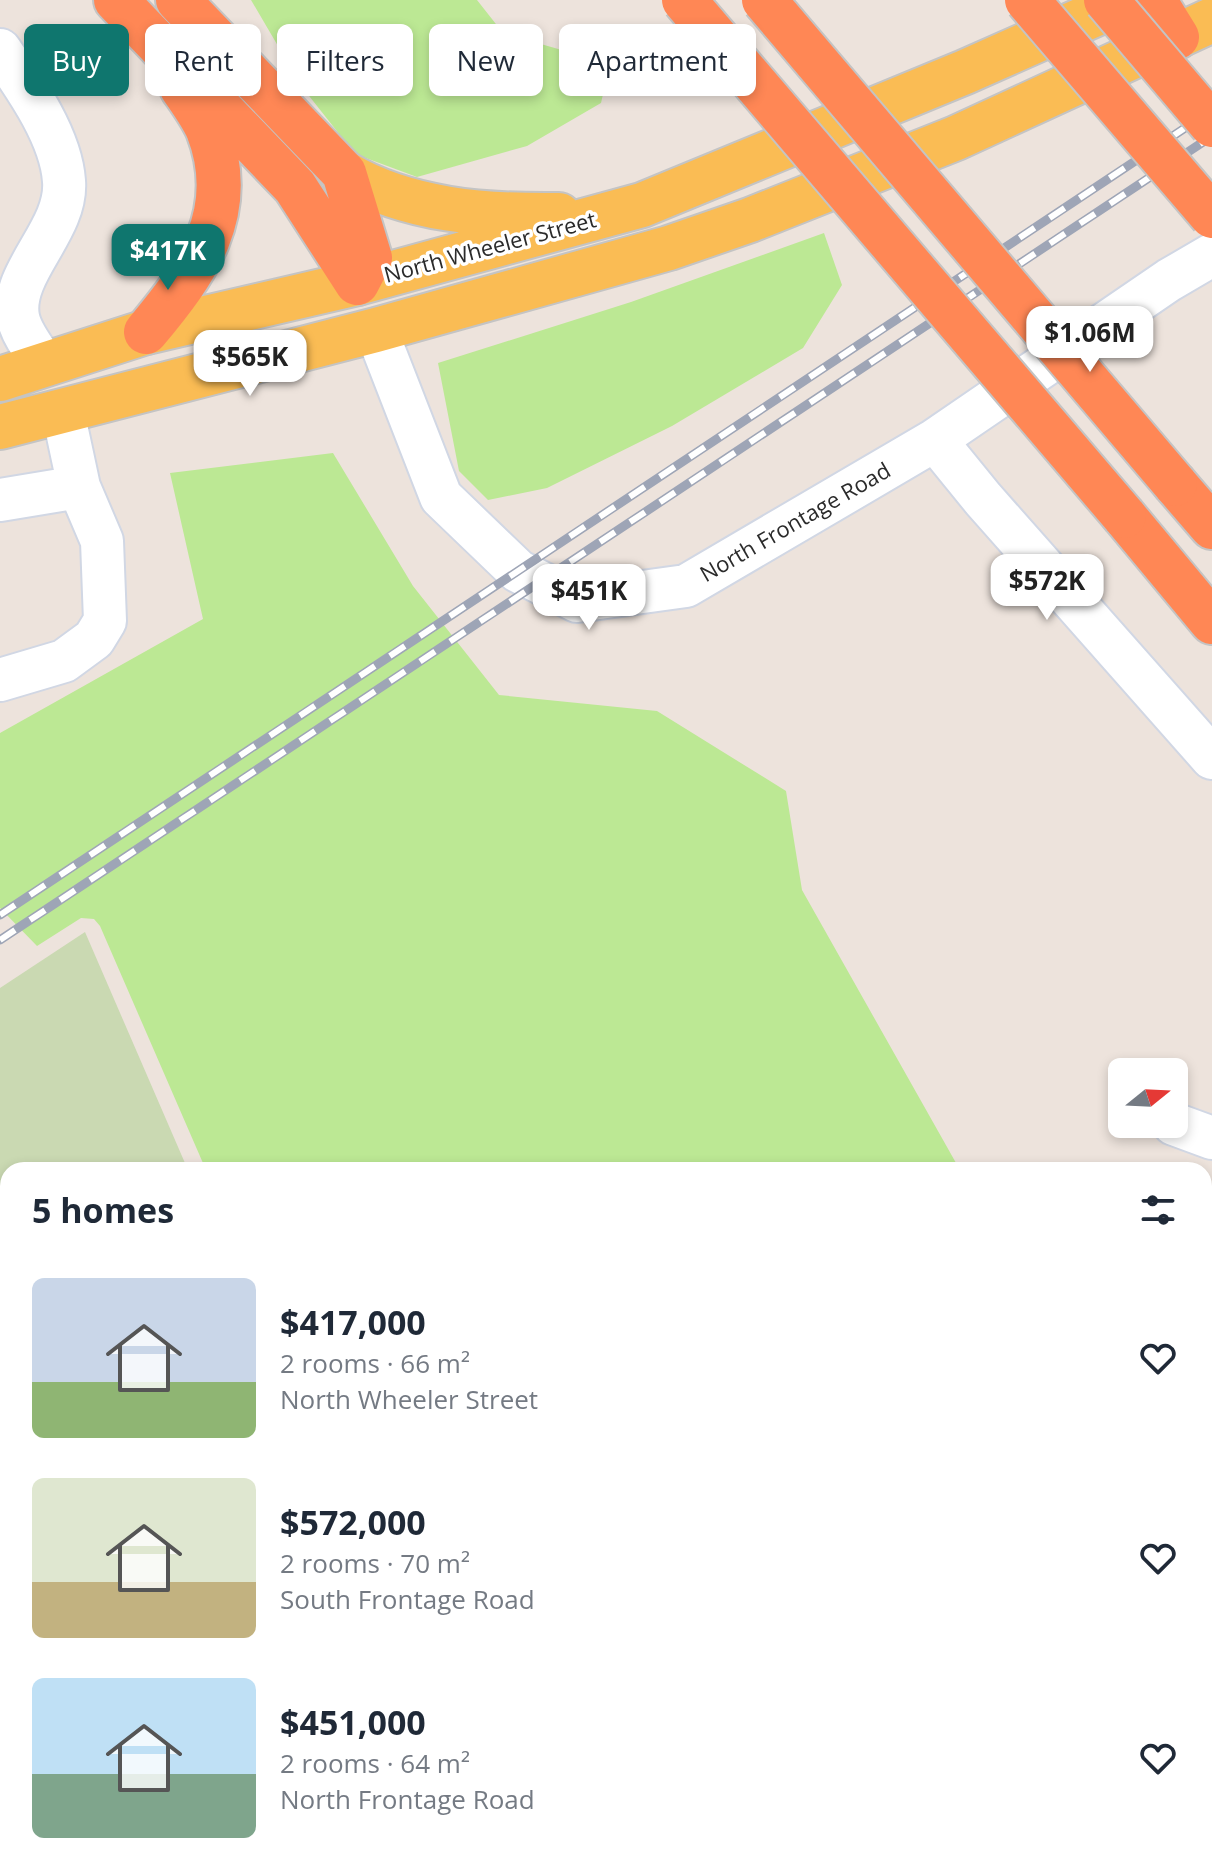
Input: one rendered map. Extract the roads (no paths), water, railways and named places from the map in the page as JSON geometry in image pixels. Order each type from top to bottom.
[{"type":"highway","points":[[116,0],[145,29]]},
{"type":"highway","points":[[178,0],[344,173],[370,258],[357,283],[295,187],[209,96]]},
{"type":"highway","points":[[684,0],[1212,622]]},
{"type":"highway","points":[[764,0],[1212,527]]},
{"type":"highway","points":[[1027,0],[1212,216]]},
{"type":"highway","points":[[1124,1],[1178,37]]},
{"type":"highway","points":[[1124,1],[1212,125]]},
{"type":"highway","points":[[146,332],[191,277],[210,236],[217,200],[216,167],[207,130],[187,96]]},
{"type":"main road","name":"North Wheeler Street","points":[[0,379],[146,332],[357,283],[613,214],[965,72],[1124,1]]},
{"type":"main road","points":[[0,427],[376,330],[669,248],[750,220],[956,138],[1178,37]]},
{"type":"main road","points":[[344,173],[387,196],[470,211],[518,215],[613,214]]},
{"type":"main road","name":"North Frontage Road","points":[[357,283],[376,330]]},
{"type":"street","points":[[0,50],[52,138],[64,179],[63,208],[12,287],[18,317],[45,365]]},
{"type":"street","name":"North Frontage Road","points":[[376,330],[441,497],[518,571],[577,601],[686,586],[935,440],[1212,255]]},
{"type":"street","points":[[0,680],[64,661],[94,639],[105,621],[102,541],[79,487],[63,412]]},
{"type":"street","points":[[935,440],[983,499],[1212,758]]},
{"type":"street","points":[[0,500],[79,487]]},
{"type":"street","points":[[1188,1129],[1212,1138]]},
{"type":"railway","points":[[0,915],[1212,110]]},
{"type":"railway","points":[[0,940],[1212,136]]}]
